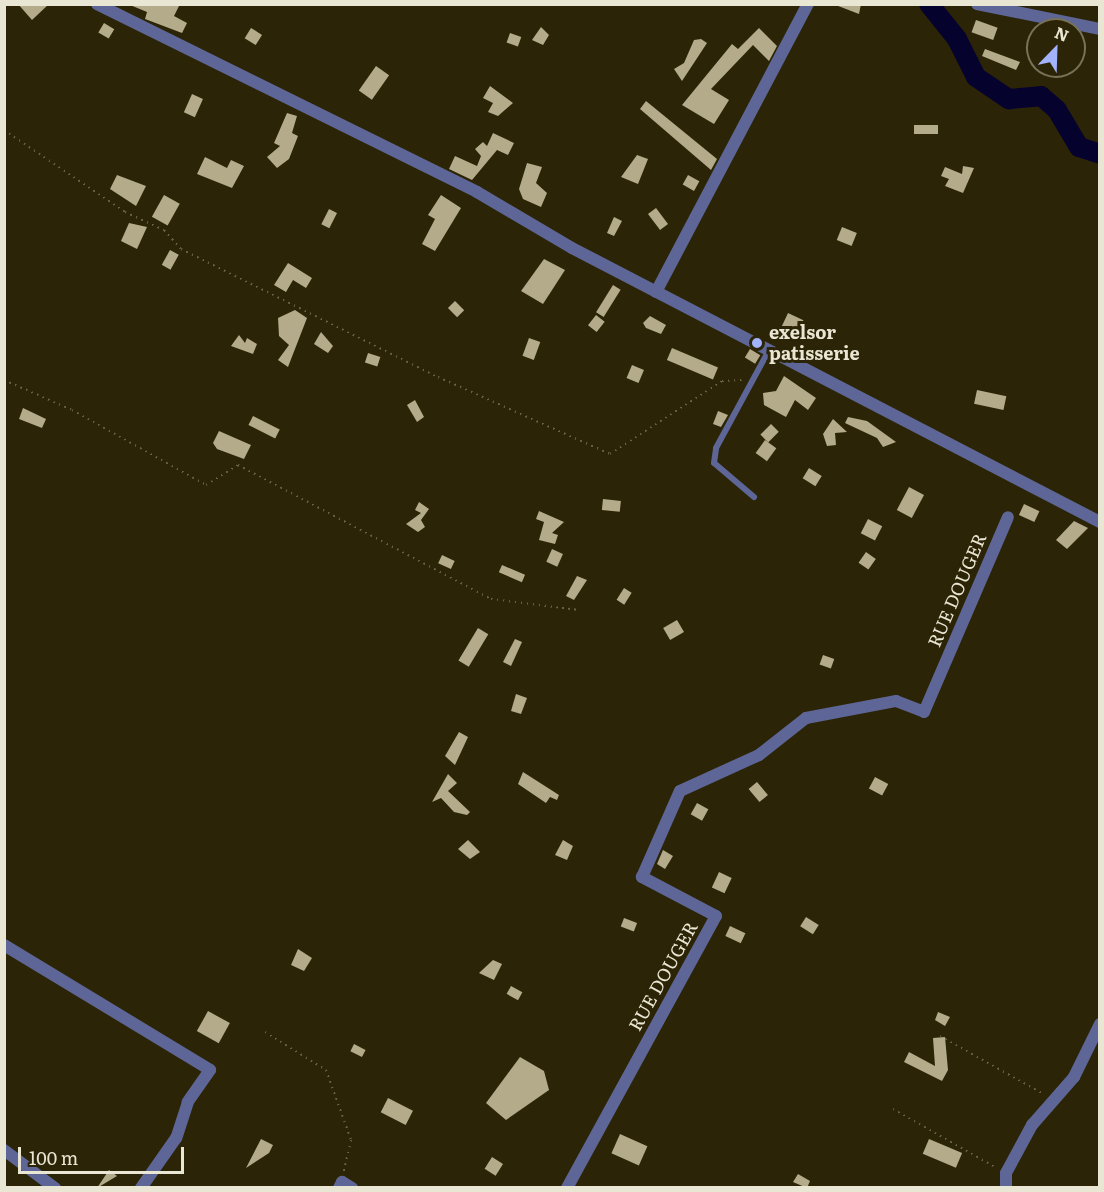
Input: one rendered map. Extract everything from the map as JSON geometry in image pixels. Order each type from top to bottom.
[{"type":"street","points":[[97,4],[477,192],[656,292],[1100,522]]},
{"type":"street","points":[[656,292],[808,4]]},
{"type":"street","points":[[977,4],[1100,29]]},
{"type":"street","name":"RUE DOUGER","points":[[567,1188],[716,916],[642,877],[680,791],[759,755],[806,718],[896,701],[924,712],[1008,517]]},
{"type":"street","points":[[4,945],[210,1070],[188,1102],[176,1138],[141,1188]]},
{"type":"street","points":[[1006,1188],[1006,1173],[1032,1125],[1074,1077],[1100,1024]]},
{"type":"street","points":[[4,1150],[55,1188]]},
{"type":"lane","points":[[754,497],[714,463],[716,448],[770,350]]},
{"type":"path","points":[[4,130],[125,212],[164,230],[181,249],[438,377],[610,454],[722,381],[753,379]]},
{"type":"path","points":[[4,380],[72,410],[206,485],[238,465],[491,599],[579,610]]},
{"type":"path","points":[[265,1032],[326,1070],[351,1140],[344,1186]]},
{"type":"path","points":[[940,1036],[1054,1100]]},
{"type":"path","points":[[893,1110],[1006,1173]]},
{"type":"building","points":[[18,4],[49,4],[32,20]]},
{"type":"building","points":[[180,4],[174,16],[187,23],[182,33],[145,19],[147,12],[130,5]]},
{"type":"building","points":[[833,4],[861,4],[859,14]]},
{"type":"building","points":[[976,20],[998,28],[993,40],[972,32]]},
{"type":"building","points":[[104,23],[114,29],[109,39],[98,32]]},
{"type":"building","points":[[541,27],[549,35],[543,45],[532,40]]},
{"type":"building","points":[[251,28],[262,35],[256,45],[245,38]]},
{"type":"building","points":[[759,28],[777,46],[769,61],[753,45],[711,89],[729,100],[714,124],[682,105],[732,44],[738,49]]},
{"type":"building","points":[[510,33],[521,37],[518,47],[507,42]]},
{"type":"building","points":[[701,39],[707,43],[682,81],[674,69],[684,63],[694,40]]},
{"type":"building","points":[[985,49],[1020,62],[1016,70],[982,56]]},
{"type":"building","points":[[376,66],[389,75],[372,100],[359,91]]},
{"type":"building","points":[[490,86],[513,103],[498,116],[488,112],[493,103],[483,98]]},
{"type":"building","points":[[192,94],[203,99],[195,117],[184,112]]},
{"type":"building","points":[[646,101],[717,159],[711,170],[640,109]]},
{"type":"building","points":[[287,113],[297,116],[292,133],[298,136],[289,159],[277,168],[267,157],[280,146],[274,143]]},
{"type":"building","points":[[914,125],[938,125],[938,134],[914,134]]},
{"type":"building","points":[[493,133],[514,143],[508,155],[497,150],[472,180],[449,169],[455,156],[477,166],[481,156],[475,149],[483,142],[487,146]]},
{"type":"building","points":[[637,155],[648,159],[638,184],[621,177]]},
{"type":"building","points":[[205,157],[227,168],[231,160],[244,166],[232,188],[197,174]]},
{"type":"building","points":[[527,163],[542,167],[536,183],[547,193],[541,207],[523,199],[519,189]]},
{"type":"building","points":[[963,166],[974,168],[963,193],[945,186],[949,179],[941,176],[945,167],[962,174]]},
{"type":"building","points":[[117,175],[146,186],[136,206],[110,189]]},
{"type":"building","points":[[688,175],[699,181],[694,191],[683,185]]},
{"type":"building","points":[[164,195],[180,204],[168,226],[152,217]]},
{"type":"building","points":[[441,195],[461,208],[435,251],[422,244],[435,219],[428,215]]},
{"type":"building","points":[[656,208],[668,224],[660,230],[648,214]]},
{"type":"building","points":[[329,209],[337,213],[329,228],[321,224]]},
{"type":"building","points":[[614,217],[622,221],[614,236],[607,233]]},
{"type":"building","points":[[129,223],[147,227],[137,249],[121,241]]},
{"type":"building","points":[[842,227],[857,233],[852,246],[837,240]]},
{"type":"building","points":[[170,250],[179,255],[171,270],[162,265]]},
{"type":"building","points":[[544,259],[565,270],[543,304],[521,291]]},
{"type":"building","points":[[288,263],[312,278],[306,288],[293,280],[286,292],[274,285]]},
{"type":"building","points":[[613,285],[621,290],[604,317],[596,312]]},
{"type":"building","points":[[455,301],[464,310],[457,317],[448,308]]},
{"type":"building","points":[[295,310],[307,318],[288,367],[278,360],[289,345],[279,336],[278,318]]},
{"type":"building","points":[[788,313],[803,320],[797,335],[781,328]]},
{"type":"building","points":[[596,315],[605,322],[597,332],[588,325]]},
{"type":"building","points":[[650,316],[666,325],[661,334],[646,328],[643,323]]},
{"type":"building","points":[[321,332],[333,346],[328,353],[314,344]]},
{"type":"building","points":[[239,335],[245,343],[247,338],[257,344],[253,354],[231,346]]},
{"type":"building","points":[[529,338],[540,342],[534,360],[523,356]]},
{"type":"building","points":[[672,348],[718,368],[713,380],[667,360]]},
{"type":"building","points":[[750,349],[760,355],[755,364],[745,358]]},
{"type":"building","points":[[368,353],[380,357],[377,367],[365,363]]},
{"type":"building","points":[[632,365],[644,370],[638,383],[627,378]]},
{"type":"building","points":[[784,376],[816,398],[808,410],[795,400],[786,417],[764,405],[763,393],[776,391]]},
{"type":"building","points":[[977,390],[1006,396],[1003,410],[974,404]]},
{"type":"building","points":[[415,400],[424,417],[417,422],[407,405]]},
{"type":"building","points":[[23,408],[46,419],[42,428],[19,419]]},
{"type":"building","points":[[718,411],[728,415],[721,427],[713,424]]},
{"type":"building","points":[[253,416],[280,430],[275,439],[248,425]]},
{"type":"building","points":[[848,417],[867,421],[896,442],[883,447],[877,438],[845,423]]},
{"type":"building","points":[[833,419],[847,432],[835,433],[836,445],[827,446],[823,434]]},
{"type":"building","points":[[771,424],[779,432],[768,442],[760,435]]},
{"type":"building","points":[[219,431],[251,445],[244,459],[217,449],[213,443]]},
{"type":"building","points":[[765,440],[776,448],[767,461],[756,453]]},
{"type":"building","points":[[809,468],[822,476],[815,486],[803,478]]},
{"type":"building","points":[[909,487],[924,495],[912,518],[897,510]]},
{"type":"building","points":[[603,499],[621,501],[620,512],[602,510]]},
{"type":"building","points":[[419,502],[429,509],[421,520],[425,527],[418,532],[406,524],[421,513],[415,510]]},
{"type":"building","points":[[1024,504],[1039,511],[1034,522],[1019,515]]},
{"type":"building","points":[[539,511],[564,522],[552,533],[558,535],[555,544],[539,540],[544,522],[536,519]]},
{"type":"building","points":[[868,519],[882,526],[875,541],[861,533]]},
{"type":"building","points":[[1074,521],[1088,528],[1067,549],[1056,540]]},
{"type":"building","points":[[552,549],[563,554],[557,567],[546,562]]},
{"type":"building","points":[[866,552],[876,559],[868,570],[859,563]]},
{"type":"building","points":[[442,555],[455,561],[451,569],[438,563]]},
{"type":"building","points":[[502,565],[525,575],[522,582],[499,572]]},
{"type":"building","points":[[577,576],[587,580],[574,600],[566,596]]},
{"type":"building","points":[[624,588],[632,593],[624,605],[617,600]]},
{"type":"building","points":[[677,620],[684,632],[670,640],[663,628]]},
{"type":"building","points":[[478,628],[488,634],[469,667],[458,661]]},
{"type":"building","points":[[515,639],[522,642],[511,666],[503,662]]},
{"type":"building","points":[[823,655],[834,659],[831,669],[820,664]]},
{"type":"building","points":[[516,694],[527,698],[521,714],[511,711]]},
{"type":"building","points":[[459,732],[468,737],[455,765],[445,756]]},
{"type":"building","points":[[523,772],[559,795],[557,800],[550,797],[546,803],[518,784]]},
{"type":"building","points":[[448,774],[457,783],[448,791],[470,812],[467,815],[454,812],[441,798],[432,802]]},
{"type":"building","points":[[875,777],[888,784],[882,796],[869,788]]},
{"type":"building","points":[[757,782],[768,795],[760,802],[749,789]]},
{"type":"building","points":[[697,803],[708,809],[702,821],[691,814]]},
{"type":"building","points":[[468,840],[480,852],[470,859],[458,849]]},
{"type":"building","points":[[563,840],[573,846],[567,860],[555,855]]},
{"type":"building","points":[[663,850],[673,856],[665,869],[657,864]]},
{"type":"building","points":[[719,872],[732,878],[725,893],[712,887]]},
{"type":"building","points":[[806,917],[819,925],[813,934],[800,926]]},
{"type":"building","points":[[624,918],[637,923],[634,931],[621,926]]},
{"type":"building","points":[[730,926],[745,933],[741,943],[725,936]]},
{"type":"building","points":[[298,949],[312,958],[304,971],[291,965]]},
{"type":"building","points":[[493,960],[502,964],[494,980],[479,973]]},
{"type":"building","points":[[511,986],[522,992],[518,1000],[507,994]]},
{"type":"building","points":[[208,1011],[230,1023],[219,1043],[197,1031]]},
{"type":"building","points":[[938,1012],[950,1017],[945,1026],[935,1020]]},
{"type":"building","points":[[945,1037],[948,1070],[942,1081],[904,1062],[909,1052],[935,1066],[933,1038]]},
{"type":"building","points":[[354,1044],[366,1050],[362,1057],[350,1051]]},
{"type":"building","points":[[520,1057],[544,1071],[549,1090],[506,1120],[486,1103]]},
{"type":"building","points":[[388,1098],[413,1111],[406,1125],[381,1112]]},
{"type":"building","points":[[620,1134],[647,1146],[639,1165],[611,1153]]},
{"type":"building","points":[[261,1139],[273,1145],[269,1153],[246,1168]]},
{"type":"building","points":[[929,1139],[962,1153],[956,1168],[923,1154]]},
{"type":"building","points":[[492,1157],[503,1164],[496,1176],[485,1169]]},
{"type":"building","points":[[109,1170],[117,1176],[97,1188]]},
{"type":"building","points":[[798,1174],[810,1181],[807,1188],[793,1182]]},
{"type":"waterway","points":[[929,4],[957,39],[976,77],[1009,99],[1041,96],[1057,110],[1079,147],[1100,154]]},
{"type":"place","name":"exelsor patisserie","points":[[757,343]]}]
